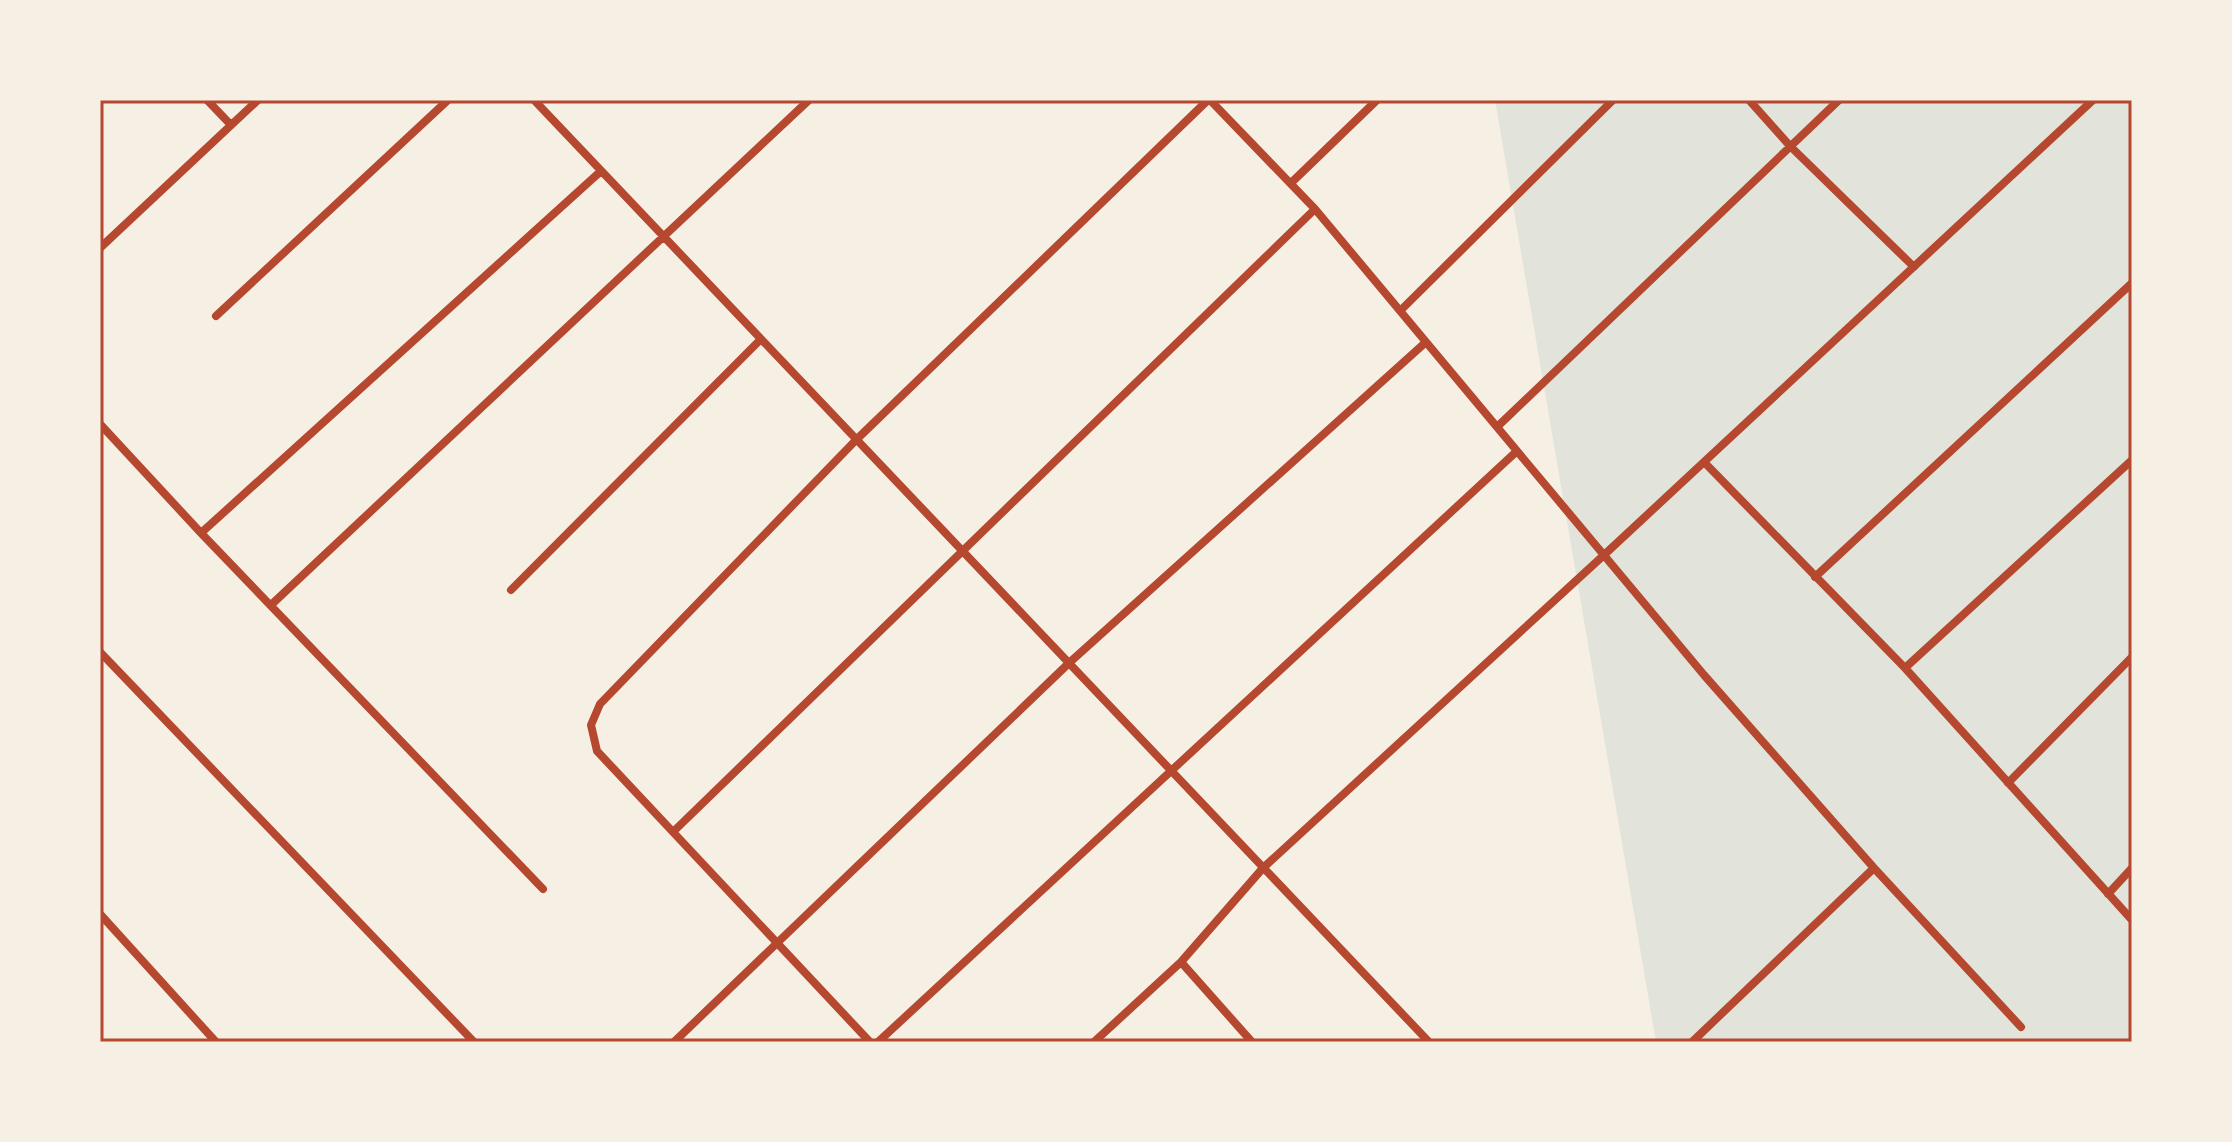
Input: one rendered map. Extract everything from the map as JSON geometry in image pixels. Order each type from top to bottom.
[{"type":"street","points":[[207,100],[231,125]]},
{"type":"street","points":[[100,248],[258,100]]},
{"type":"street","points":[[216,316],[448,100]]},
{"type":"street","points":[[534,100],[1429,1042]]},
{"type":"street","points":[[271,605],[809,100]]},
{"type":"street","points":[[870,1042],[597,751],[591,725],[600,704],[856,440],[1209,100],[1315,209],[1704,675],[1874,868],[2021,1027]]},
{"type":"street","points":[[1291,183],[1377,100]]},
{"type":"street","points":[[1400,311],[1613,100]]},
{"type":"street","points":[[1749,100],[1790,146],[1914,267]]},
{"type":"street","points":[[1497,427],[1839,100]]},
{"type":"street","points":[[1094,1042],[1181,962],[1263,868],[2093,100]]},
{"type":"street","points":[[201,533],[601,171]]},
{"type":"street","points":[[674,831],[1315,209]]},
{"type":"street","points":[[1815,577],[2132,283]]},
{"type":"street","points":[[511,590],[761,339]]},
{"type":"street","points":[[674,1042],[1069,663],[1426,342]]},
{"type":"street","points":[[100,424],[543,889]]},
{"type":"street","points":[[878,1042],[1517,451]]},
{"type":"street","points":[[1905,668],[2132,460]]},
{"type":"street","points":[[1704,462],[1905,668],[2132,920]]},
{"type":"street","points":[[100,652],[474,1042]]},
{"type":"street","points":[[2008,783],[2132,657]]},
{"type":"street","points":[[1692,1042],[1874,868]]},
{"type":"street","points":[[2108,894],[2132,868]]},
{"type":"street","points":[[100,914],[216,1042]]},
{"type":"street","points":[[1181,962],[1252,1042]]},
{"type":"shaded area","points":[[1495,100],[2132,100],[2132,1042],[1656,1042]]}]
